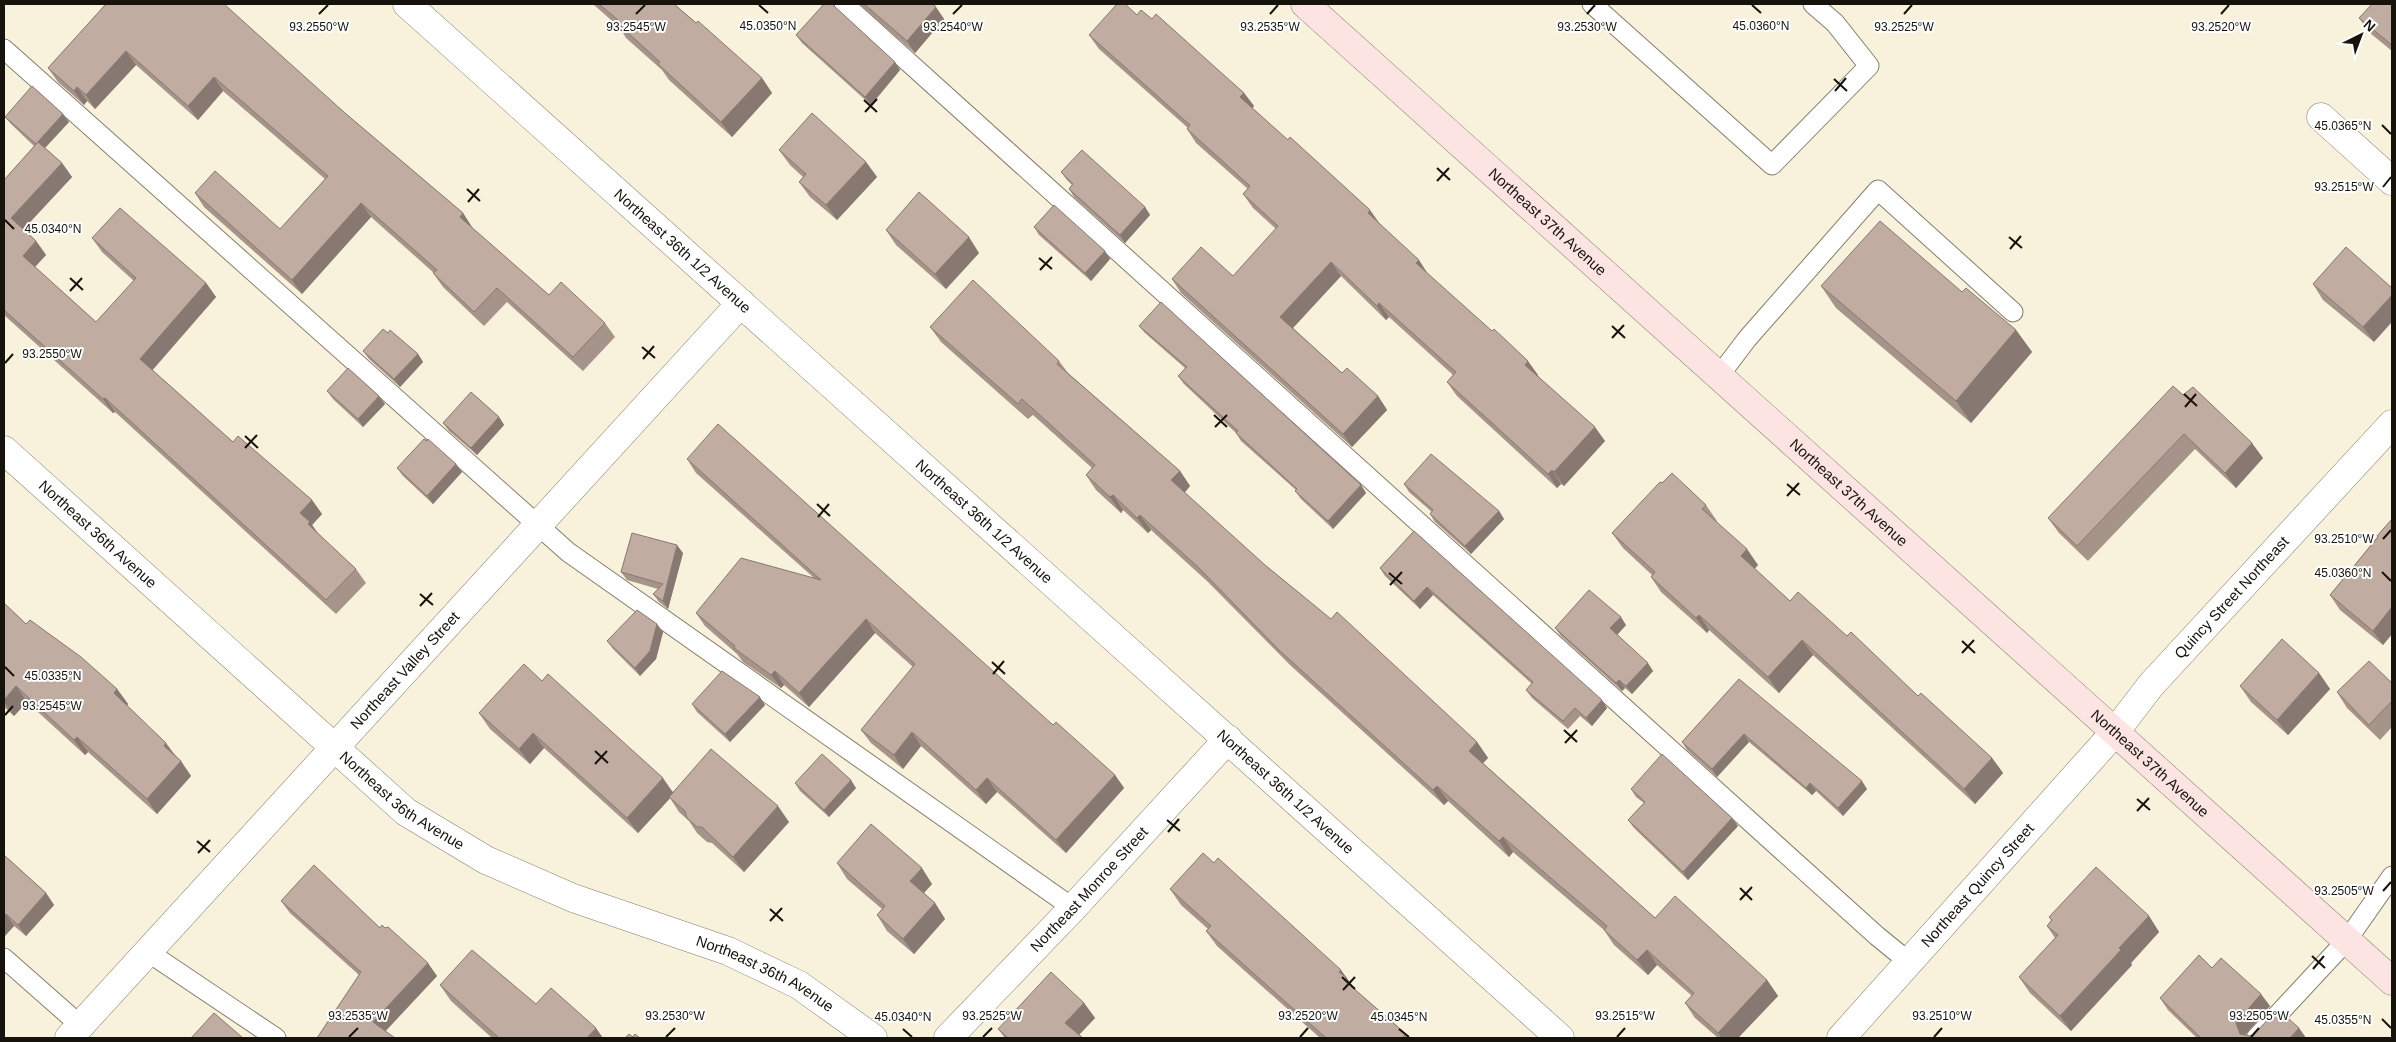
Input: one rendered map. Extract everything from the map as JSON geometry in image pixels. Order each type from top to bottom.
[{"type":"street","name":"Northeast 36th 1/2 Avenue","points":[[407,4],[1560,1038]]},
{"type":"street","name":"Northeast 37th Avenue","points":[[1305,4],[2392,981]]},
{"type":"street","points":[[2321,117],[2392,181]]},
{"type":"street","name":"Northeast Valley Street","points":[[75,1032],[741,303]]},
{"type":"street","name":"Quincy Street Northeast","points":[[2115,732],[2151,686],[2392,424]]},
{"type":"street","name":"Northeast 36th Avenue","points":[[4,450],[406,812],[486,860],[573,898],[728,951],[800,985],[873,1038]]},
{"type":"street","name":"Northeast Quincy Street","points":[[1841,1038],[2115,732]]},
{"type":"street","name":"Northeast Monroe Street","points":[[948,1038],[1073,908],[1228,739]]},
{"type":"lane","points":[[844,4],[1862,923],[1909,962]]},
{"type":"lane","points":[[1592,4],[1772,165],[1869,66],[1835,23],[1813,4]]},
{"type":"lane","points":[[4,49],[568,552],[1073,908]]},
{"type":"lane","points":[[1719,376],[1747,339],[1878,190],[2013,312]]},
{"type":"lane","points":[[2256,1038],[2347,940],[2392,876]]},
{"type":"lane","points":[[148,952],[276,1038]]},
{"type":"lane","points":[[4,958],[75,1032]]},
{"type":"building","points":[[106,4],[224,4],[345,113],[463,213],[460,217],[549,295],[561,282],[605,323],[573,357],[497,288],[474,312],[433,273],[437,270],[361,203],[292,280],[195,193],[215,171],[280,229],[328,176],[214,77],[188,106],[126,51],[86,95],[77,87],[74,91],[48,68]]},
{"type":"building","points":[[599,4],[674,4],[696,23],[698,21],[762,78],[721,122],[658,64],[660,62]]},
{"type":"building","points":[[824,4],[832,4],[895,62],[865,97],[796,35]]},
{"type":"building","points":[[864,4],[932,4],[936,7],[907,41]]},
{"type":"building","points":[[1117,4],[1125,4],[1137,15],[1141,10],[1152,19],[1156,14],[1244,93],[1240,97],[1288,140],[1290,137],[1370,210],[1368,213],[1419,260],[1416,263],[1492,331],[1494,329],[1528,361],[1525,365],[1595,427],[1554,472],[1552,470],[1548,474],[1447,382],[1456,372],[1379,303],[1377,306],[1331,262],[1280,317],[1342,373],[1347,368],[1378,396],[1343,434],[1172,279],[1201,247],[1233,276],[1278,226],[1243,194],[1250,186],[1187,129],[1190,125],[1089,35]]},
{"type":"building","points":[[2372,4],[2392,4],[2392,45],[2359,18]]},
{"type":"building","points":[[32,86],[63,114],[36,144],[5,117]]},
{"type":"building","points":[[812,113],[866,162],[826,205],[799,182],[806,174],[779,150]]},
{"type":"building","points":[[38,142],[62,163],[11,218],[36,241],[23,256],[96,322],[136,278],[92,238],[120,208],[206,283],[140,359],[233,442],[238,436],[312,500],[300,513],[310,522],[308,524],[356,569],[326,600],[105,398],[103,399],[4,310],[4,180]]},
{"type":"building","points":[[1082,150],[1145,207],[1120,235],[1069,189],[1073,184],[1061,172]]},
{"type":"building","points":[[919,192],[969,237],[935,274],[886,230]]},
{"type":"building","points":[[1054,205],[1105,251],[1085,273],[1034,227]]},
{"type":"building","points":[[1880,221],[1962,292],[1966,288],[2016,330],[1956,401],[1821,286]]},
{"type":"building","points":[[2346,247],[2392,288],[2392,295],[2363,327],[2313,284]]},
{"type":"building","points":[[973,280],[1059,361],[1057,364],[1180,471],[1171,480],[1265,565],[1331,619],[1337,612],[1477,742],[1469,751],[1655,918],[1675,896],[1767,980],[1718,1033],[1685,1003],[1694,993],[1647,950],[1637,960],[1604,930],[1607,926],[1503,837],[1499,841],[1437,786],[1433,790],[1279,650],[1198,567],[1140,515],[1137,518],[1113,495],[1110,497],[1086,475],[1095,465],[1022,399],[1018,404],[930,327]]},
{"type":"building","points":[[1161,302],[1361,485],[1328,521],[1295,491],[1297,489],[1236,433],[1238,431],[1178,376],[1187,367],[1139,326]]},
{"type":"building","points":[[383,329],[388,333],[390,330],[418,354],[394,379],[363,351]]},
{"type":"building","points":[[348,368],[379,396],[358,419],[327,391]]},
{"type":"building","points":[[2173,386],[2183,395],[2193,387],[2252,443],[2225,473],[2184,434],[2077,546],[2048,518]]},
{"type":"building","points":[[471,392],[499,417],[471,448],[443,423]]},
{"type":"building","points":[[718,424],[1053,725],[1056,722],[1115,775],[1056,840],[987,778],[976,790],[912,732],[894,755],[861,730],[915,664],[866,619],[799,693],[775,671],[771,675],[734,648],[735,646],[696,613],[741,558],[821,580],[687,459]]},
{"type":"building","points":[[424,439],[427,441],[428,439],[456,464],[427,496],[397,468]]},
{"type":"building","points":[[1431,454],[1499,511],[1465,546],[1430,514],[1433,510],[1404,484]]},
{"type":"building","points":[[1672,473],[1706,505],[1702,509],[1747,549],[1741,556],[1790,601],[1798,592],[1847,636],[1851,632],[1918,696],[1921,693],[1992,758],[1964,789],[1802,640],[1768,677],[1699,615],[1696,618],[1651,577],[1655,572],[1612,533],[1660,482],[1662,483]]},
{"type":"building","points":[[2392,519],[2392,607],[2373,631],[2330,595]]},
{"type":"building","points":[[1414,531],[1602,700],[1586,718],[1575,708],[1563,721],[1526,690],[1533,682],[1427,587],[1414,601],[1380,568]]},
{"type":"building","points":[[632,533],[677,545],[663,601],[653,594],[663,584],[621,572]]},
{"type":"building","points":[[1589,590],[1621,617],[1610,628],[1648,663],[1626,686],[1619,680],[1616,683],[1555,628]]},
{"type":"building","points":[[4,603],[26,624],[30,620],[81,657],[117,689],[114,693],[166,743],[164,746],[181,761],[147,799],[77,737],[74,740],[16,686],[4,700]]},
{"type":"building","points":[[637,610],[657,624],[650,651],[635,668],[607,641]]},
{"type":"building","points":[[2282,639],[2319,673],[2277,720],[2240,686]]},
{"type":"building","points":[[2369,661],[2392,683],[2392,701],[2369,725],[2337,692]]},
{"type":"building","points":[[524,664],[542,681],[548,674],[663,778],[627,818],[533,733],[519,749],[479,713]]},
{"type":"building","points":[[722,671],[760,697],[725,734],[692,704]]},
{"type":"building","points":[[1739,679],[1862,781],[1838,808],[1810,783],[1806,788],[1744,734],[1712,769],[1682,742]]},
{"type":"building","points":[[711,749],[778,806],[733,857],[702,827],[697,827],[687,818],[685,811],[669,797]]},
{"type":"building","points":[[822,754],[851,780],[824,810],[795,783]]},
{"type":"building","points":[[1662,754],[1732,818],[1683,872],[1628,820],[1645,802],[1631,789]]},
{"type":"building","points":[[871,824],[922,868],[910,881],[935,903],[903,939],[877,915],[885,906],[837,863]]},
{"type":"building","points":[[1203,853],[1214,863],[1218,858],[1341,970],[1339,972],[1346,977],[1344,980],[1406,1034],[1402,1038],[1326,1038],[1206,931],[1211,926],[1170,889]]},
{"type":"building","points":[[4,855],[46,893],[18,925],[6,914],[4,916]]},
{"type":"building","points":[[314,865],[380,928],[382,925],[385,928],[388,927],[428,963],[373,1022],[395,1038],[317,1038],[361,972],[281,901]]},
{"type":"building","points":[[2096,867],[2149,916],[2119,948],[2121,950],[2060,1016],[2019,977],[2058,935],[2047,926],[2052,920],[2049,917]]},
{"type":"building","points":[[472,950],[536,1004],[551,988],[596,1028],[587,1038],[499,1038],[440,985]]},
{"type":"building","points":[[2199,955],[2212,968],[2221,958],[2261,994],[2236,1023],[2240,1034],[2250,1036],[2255,1033],[2278,1009],[2299,1028],[2290,1038],[2201,1038],[2160,998]]},
{"type":"building","points":[[1051,972],[1084,1003],[1065,1023],[1083,1038],[1008,1038],[998,1029]]},
{"type":"building","points":[[214,1013],[243,1038],[191,1038]]},
{"type":"building","points":[[629,1034],[633,1037],[635,1034],[640,1038],[625,1038]]}]
